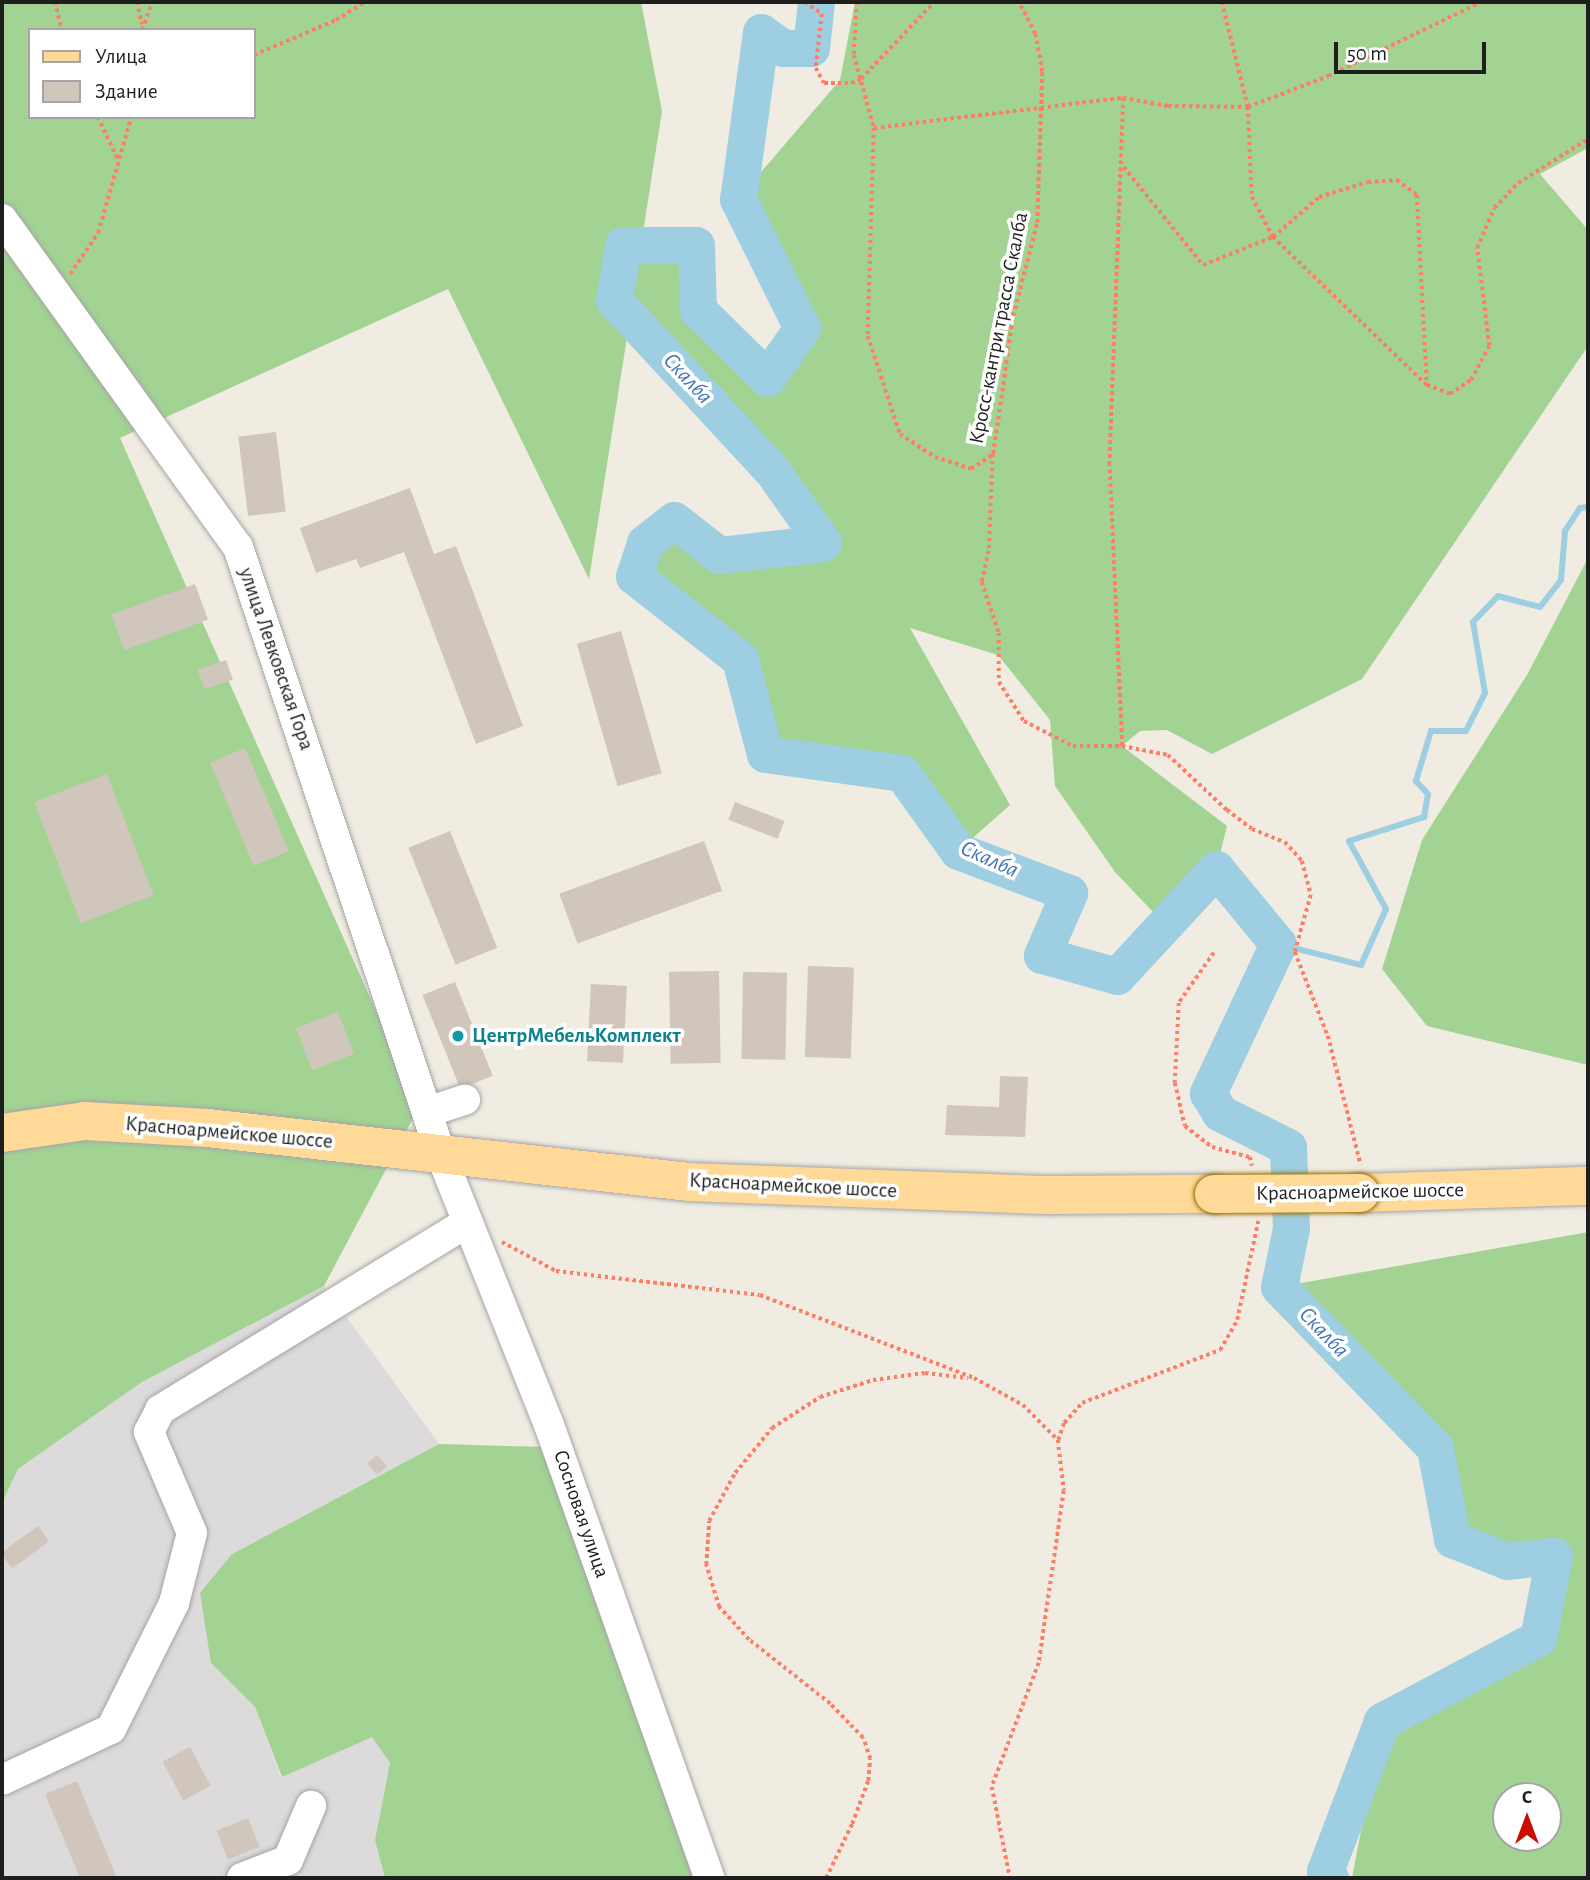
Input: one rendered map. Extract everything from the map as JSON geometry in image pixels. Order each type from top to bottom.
[{"type":"main road","name":"Красноармейское шоссе","points":[[2,1133],[85,1121],[208,1128],[688,1182],[803,1188],[1214,1194],[1360,1176],[1588,1186]]},
{"type":"street","name":"улица Левковская Гора","points":[[2,219],[66,314],[238,547],[441,1155]]},
{"type":"street","points":[[427,1112],[465,1100]]},
{"type":"street","name":"Сосновая улица","points":[[441,1155],[549,1425],[709,1878]]},
{"type":"street","points":[[2,1780],[111,1729],[174,1603],[192,1533],[149,1432],[160,1410],[466,1223]]},
{"type":"street","points":[[242,1878],[288,1860],[312,1807]]},
{"type":"path","points":[[55,2],[62,28]]},
{"type":"path","points":[[136,2],[142,27]]},
{"type":"path","points":[[142,27],[152,2]]},
{"type":"path","points":[[256,54],[336,20],[365,2]]},
{"type":"path","name":"Кросс-кантри трасса Скалба","points":[[857,2],[854,55],[874,128],[868,336],[881,384],[900,434],[935,457],[971,469],[993,454],[1013,316],[1037,223],[1042,72],[1035,34],[1019,2]]},
{"type":"path","points":[[807,4],[822,13],[816,68],[824,83],[861,79],[934,2]]},
{"type":"path","points":[[1222,2],[1248,107],[1252,197],[1273,237],[1427,385],[1450,394],[1471,380],[1489,346],[1477,248],[1494,208],[1518,183],[1588,139]]},
{"type":"path","points":[[874,128],[1041,105],[1123,98],[1168,106],[1248,107],[1328,76],[1481,2]]},
{"type":"path","points":[[1122,746],[1109,465],[1123,98]]},
{"type":"path","points":[[99,119],[119,160]]},
{"type":"path","points":[[66,314],[68,278],[98,233],[130,119]]},
{"type":"path","points":[[1122,166],[1203,265],[1273,237],[1319,197],[1368,182],[1397,180],[1417,195],[1427,385]]},
{"type":"path","points":[[993,454],[989,551],[982,582],[999,633],[999,682],[1024,721],[1073,746],[1122,746],[1168,755],[1227,810],[1252,829],[1285,842],[1302,861],[1311,895],[1296,952],[1328,1036],[1360,1176]]},
{"type":"path","points":[[1214,954],[1179,1003],[1175,1083],[1185,1126],[1212,1147],[1250,1157],[1253,1169]]},
{"type":"path","points":[[1010,1878],[992,1787],[1040,1663],[1064,1490],[1058,1440],[1064,1423],[1082,1402],[1220,1350],[1237,1320],[1259,1215]]},
{"type":"path","points":[[466,1223],[556,1271],[760,1296],[974,1378],[1023,1405],[1058,1440]]},
{"type":"path","points":[[826,1878],[852,1824],[868,1781],[870,1759],[863,1738],[830,1704],[749,1640],[719,1607],[706,1565],[709,1521],[734,1473],[772,1427],[820,1397],[873,1380],[925,1373],[974,1378]]},
{"type":"shaded area","points":[[324,1286],[439,1444],[232,1554],[211,1663],[255,1707],[281,1777],[373,1736],[390,1763],[375,1840],[385,1878],[2,1878],[2,1503],[18,1469],[142,1382]]},
{"type":"green space","points":[[2,2],[641,2],[662,111],[641,245],[696,245],[698,310],[767,377],[802,328],[738,199],[840,80],[855,2],[1588,2],[1588,148],[1540,174],[1588,230],[1588,346],[1362,679],[1212,754],[1167,730],[1140,731],[1122,746],[1227,826],[1216,869],[1154,913],[1115,872],[1055,786],[1050,720],[998,655],[910,628],[1010,805],[958,851],[902,773],[765,754],[740,659],[634,576],[645,543],[674,520],[719,555],[823,542],[774,473],[630,318],[589,579],[448,289],[120,438],[419,1107],[324,1286],[142,1382],[18,1469],[2,1503]]},
{"type":"green space","points":[[1588,558],[1588,1065],[1427,1026],[1382,969],[1422,840],[1527,675]]},
{"type":"green space","points":[[1588,1232],[1588,1878],[1352,1878],[1382,1721],[1538,1638],[1554,1556],[1507,1561],[1452,1539],[1435,1448],[1279,1287]]},
{"type":"green space","points":[[439,1444],[547,1447],[698,1878],[385,1878],[375,1840],[390,1763],[372,1737],[282,1777],[255,1707],[211,1663],[200,1593],[232,1554]]},
{"type":"building","points":[[276,432],[286,511],[248,516],[238,437]]},
{"type":"building","points":[[410,488],[434,554],[456,546],[523,726],[476,744],[404,552],[360,568],[356,559],[316,573],[300,528]]},
{"type":"building","points":[[195,584],[208,620],[124,650],[111,614]]},
{"type":"building","points":[[621,631],[662,773],[618,786],[577,644]]},
{"type":"building","points":[[226,660],[233,680],[204,690],[198,670]]},
{"type":"building","points":[[245,748],[289,851],[254,866],[210,763]]},
{"type":"building","points":[[107,774],[154,895],[81,923],[34,802]]},
{"type":"building","points":[[735,802],[784,821],[778,839],[728,820]]},
{"type":"building","points":[[450,831],[497,948],[455,965],[408,848]]},
{"type":"building","points":[[704,841],[722,891],[577,943],[559,894]]},
{"type":"building","points":[[808,966],[854,968],[851,1059],[805,1057]]},
{"type":"building","points":[[719,971],[721,1063],[671,1064],[669,972]]},
{"type":"building","points":[[743,972],[787,973],[785,1060],[741,1059]]},
{"type":"building","name":"ЦентрМебельКомплект","points":[[455,982],[493,1076],[460,1089],[423,995]]},
{"type":"building","points":[[591,984],[627,986],[623,1063],[587,1061]]},
{"type":"building","points":[[338,1012],[354,1054],[312,1070],[296,1028]]},
{"type":"building","points":[[1000,1076],[1028,1077],[1025,1137],[945,1135],[947,1105],[999,1107]]},
{"type":"building","points":[[377,1455],[387,1466],[377,1475],[367,1464]]},
{"type":"building","points":[[38,1526],[49,1541],[12,1568],[2,1552]]},
{"type":"building","points":[[190,1747],[211,1786],[183,1800],[163,1762]]},
{"type":"building","points":[[77,1781],[117,1878],[80,1878],[45,1794]]},
{"type":"building","points":[[248,1818],[260,1847],[228,1859],[216,1831]]},
{"type":"waterway","name":"Скалба","points":[[816,2],[811,48],[783,48],[761,32],[738,199],[802,328],[767,378],[698,310],[696,245],[623,245],[614,300],[774,473],[823,543],[719,555],[674,520],[645,543],[634,576],[740,659],[765,754],[902,773],[958,851],[1069,893],[1042,955],[1117,976],[1216,869],[1278,944],[1208,1093],[1220,1113],[1288,1147],[1291,1228],[1279,1287],[1435,1448],[1452,1539],[1507,1561],[1554,1556],[1538,1638],[1382,1721],[1325,1871],[1330,1878]]},
{"type":"waterway","points":[[1278,944],[1361,965],[1386,909],[1349,841],[1424,817],[1428,794],[1416,781],[1431,731],[1466,731],[1485,693],[1473,622],[1498,596],[1540,607],[1561,580],[1565,531],[1580,508],[1588,507]]},
{"type":"place","name":"ЦентрМебельКомплект","points":[[458,1036]]}]
